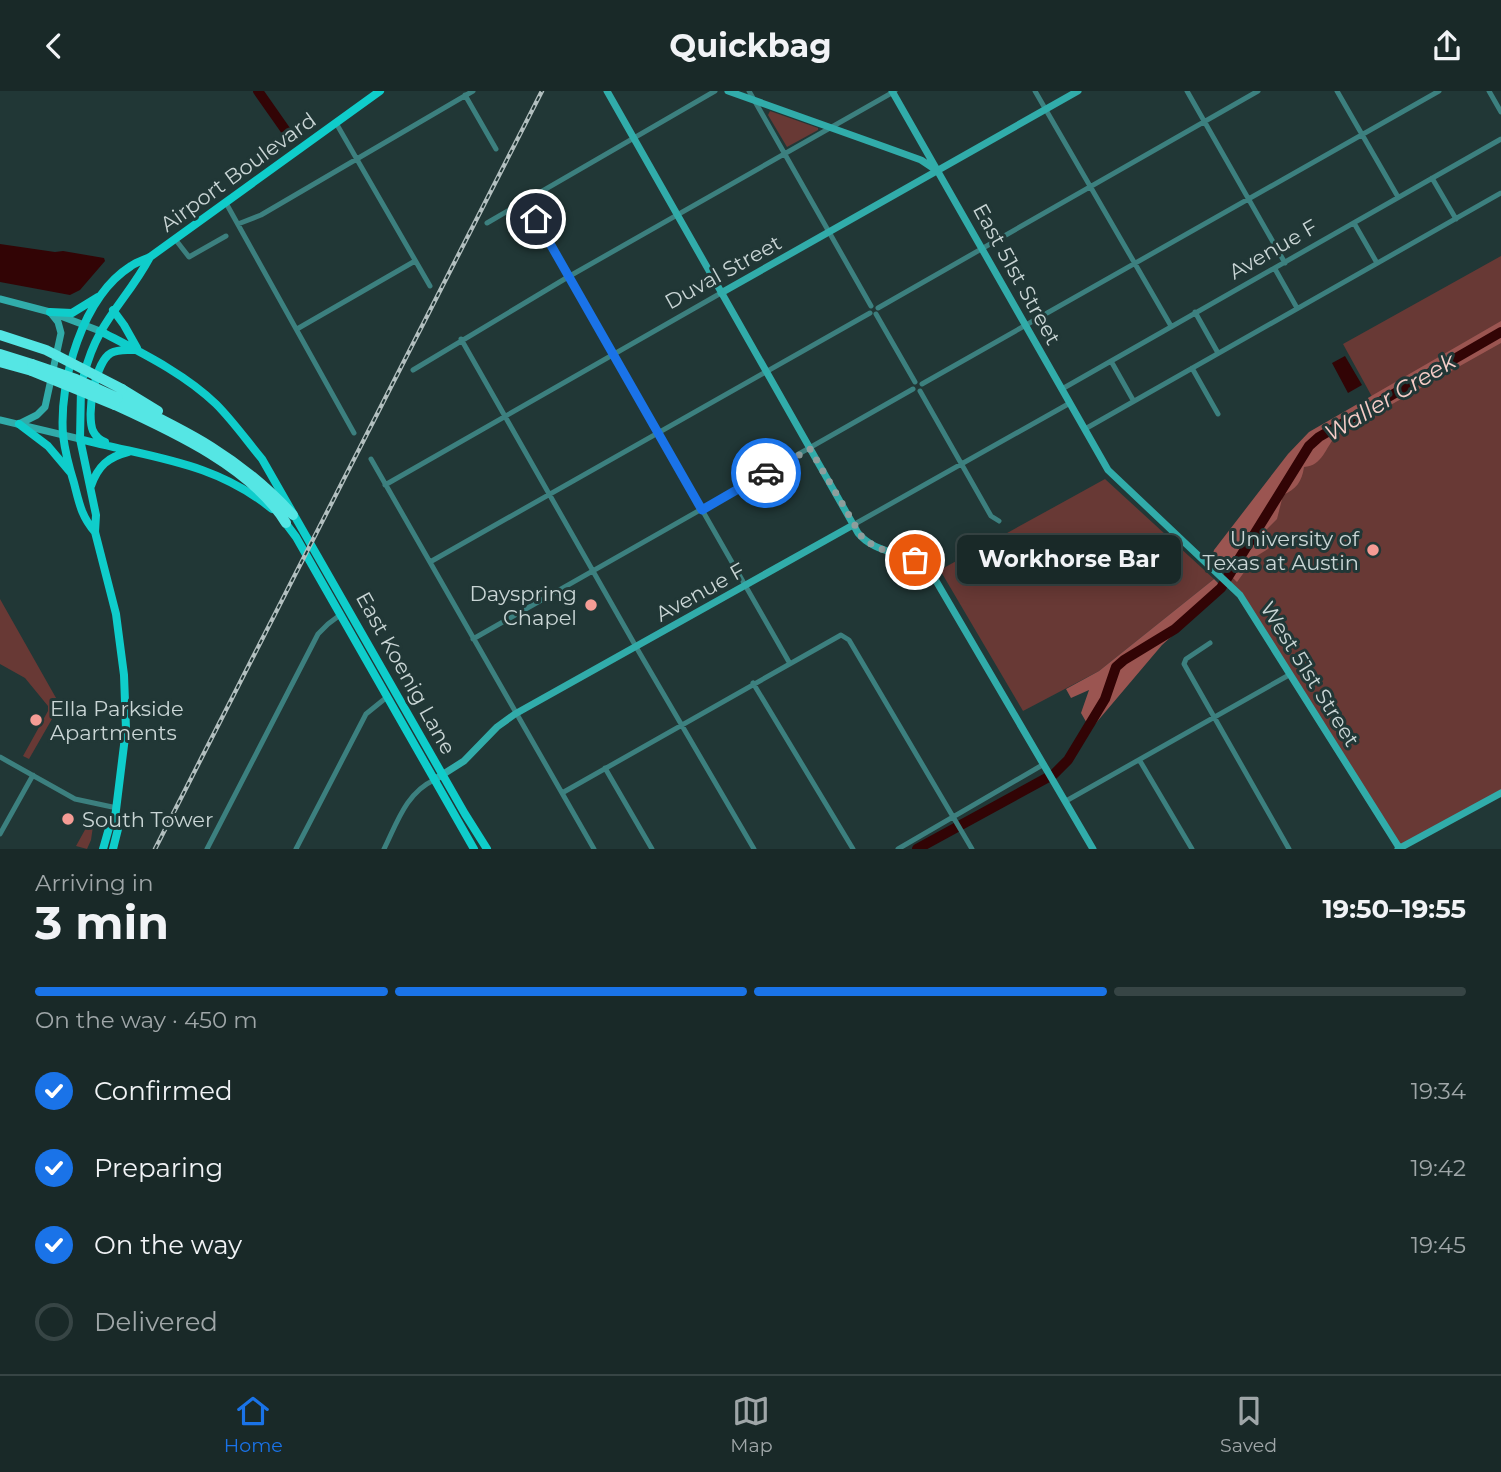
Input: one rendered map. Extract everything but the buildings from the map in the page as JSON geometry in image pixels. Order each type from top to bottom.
[{"type":"highway","points":[[0,335],[46,350],[226,464],[246,478],[290,519]]},
{"type":"highway","points":[[0,354],[32,368]]},
{"type":"highway","points":[[0,362],[76,379],[187,431],[226,454],[253,475],[290,519]]},
{"type":"main road","name":"Airport Boulevard","points":[[95,532],[84,519],[63,434],[65,379],[74,348],[103,294],[131,266],[150,257],[380,91]]},
{"type":"main road","name":"Airport Boulevard","points":[[103,849],[117,808],[126,729],[124,675],[116,614],[95,532],[96,515],[80,439],[79,407],[82,383],[100,331],[140,277],[150,257]]},
{"type":"main road","points":[[50,312],[72,313],[103,294]]},
{"type":"main road","points":[[113,310],[138,351]]},
{"type":"main road","points":[[100,331],[185,380],[216,404],[262,459],[290,519]]},
{"type":"main road","points":[[131,452],[100,440],[94,434],[93,394],[100,365],[109,353],[116,350],[138,351]]},
{"type":"main road","points":[[19,424],[48,446],[71,475]]},
{"type":"main road","points":[[80,439],[174,461],[215,474],[243,487],[290,519]]},
{"type":"main road","points":[[90,489],[102,464],[131,452]]},
{"type":"main road","name":"East Koenig Lane","points":[[290,519],[340,615],[474,849]]},
{"type":"main road","name":"East Koenig Lane","points":[[290,519],[318,554],[487,849]]},
{"type":"main road","name":"Airport Boulevard","points":[[113,849],[118,829],[115,818]]},
{"type":"street","points":[[238,224],[261,215],[473,91]]},
{"type":"street","points":[[607,91],[853,525],[869,544],[920,563],[932,574],[1093,849]]},
{"type":"street","points":[[487,223],[715,91]]},
{"type":"street","points":[[728,91],[921,160],[937,171]]},
{"type":"street","points":[[749,91],[991,516],[999,521]]},
{"type":"street","points":[[413,370],[461,339],[893,91]]},
{"type":"street","name":"East 51st Street","points":[[893,91],[1112,475]]},
{"type":"street","points":[[1035,91],[1171,326]]},
{"type":"street","name":"Duval Street","points":[[385,485],[1078,91]]},
{"type":"street","points":[[1187,91],[1285,263]]},
{"type":"street","points":[[430,562],[1258,91]]},
{"type":"street","points":[[1336,91],[1398,197]]},
{"type":"street","points":[[473,639],[1439,91]]},
{"type":"street","points":[[1489,91],[1501,112]]},
{"type":"street","points":[[465,95],[496,149]]},
{"type":"street","points":[[336,123],[430,286]]},
{"type":"street","name":"Avenue F","points":[[1062,389],[1501,139]]},
{"type":"street","points":[[1433,178],[1456,219]]},
{"type":"street","points":[[1085,429],[1501,193]]},
{"type":"street","points":[[524,200],[789,662]]},
{"type":"street","points":[[226,203],[354,433]]},
{"type":"street","points":[[243,232],[261,215]]},
{"type":"street","points":[[1354,223],[1377,263]]},
{"type":"street","points":[[175,239],[189,257],[226,236]]},
{"type":"street","points":[[298,329],[415,261]]},
{"type":"street","points":[[1275,269],[1297,308]]},
{"type":"street","points":[[0,299],[50,312],[100,331]]},
{"type":"street","points":[[19,424],[37,415],[48,401],[61,333],[58,322],[50,312]]},
{"type":"street","points":[[1195,312],[1218,353]]},
{"type":"street","points":[[461,339],[636,648],[754,849]]},
{"type":"street","points":[[1111,361],[1133,400]]},
{"type":"street","points":[[1192,368],[1218,414]]},
{"type":"street","name":"Avenue F","points":[[384,849],[413,794],[422,785],[464,761],[497,727],[515,714],[1070,403]]},
{"type":"street","points":[[0,420],[80,439]]},
{"type":"street","points":[[371,459],[594,849]]},
{"type":"street","name":"West 51st Street","points":[[1112,475],[1245,602],[1399,849]]},
{"type":"street","points":[[207,849],[318,634],[340,615]]},
{"type":"street","points":[[562,793],[789,662],[837,636],[844,635],[972,849]]},
{"type":"street","points":[[1210,642],[1186,659],[1184,664],[1289,849]]},
{"type":"street","points":[[1066,801],[1289,675]]},
{"type":"street","points":[[753,683],[853,849]]},
{"type":"street","points":[[296,849],[366,713],[387,697]]},
{"type":"street","points":[[0,757],[75,799],[117,808]]},
{"type":"street","points":[[1140,761],[1192,849]]},
{"type":"street","points":[[898,849],[957,824],[1044,764]]},
{"type":"street","points":[[605,768],[652,849]]},
{"type":"street","points":[[0,834],[33,775]]},
{"type":"street","points":[[1399,849],[1501,793]]},
{"type":"shaded area","points":[[770,111],[818,130],[787,147],[768,115]]},
{"type":"shaded area","points":[[0,244],[63,251],[104,258],[105,261],[80,290],[70,295],[0,282]]},
{"type":"shaded area","name":"University of Texas at Austin","points":[[1501,256],[1501,793],[1400,848],[1245,602],[1220,576],[1232,570],[1298,461],[1376,404],[1343,344]]},
{"type":"shaded area","points":[[1501,321],[1501,343],[1337,435],[1320,460],[1304,467],[1298,484],[1283,495],[1277,519],[1266,530],[1272,543],[1255,557],[1237,582],[1212,558],[1214,550],[1288,454],[1309,432]]},
{"type":"shaded area","points":[[1345,356],[1362,385],[1348,393],[1332,363]]},
{"type":"shaded area","points":[[1105,479],[1214,579],[1099,671],[1023,711],[940,570]]},
{"type":"shaded area","points":[[1214,579],[1224,589],[1162,645],[1090,730],[1072,759],[1059,771],[1057,768],[1068,757],[1088,725],[1081,713],[1089,690],[1071,698],[1066,689],[1099,671]]},
{"type":"shaded area","points":[[0,599],[60,705],[29,759],[23,756],[48,711],[48,706],[25,678],[0,664]]},
{"type":"shaded area","points":[[91,819],[94,819],[87,849],[76,846]]},
{"type":"waterway","points":[[258,91],[291,138]]},
{"type":"waterway","name":"Waller Creek","points":[[917,849],[1054,774],[1068,760],[1105,699],[1116,667],[1175,629],[1221,588],[1309,446],[1319,437],[1501,332]]},
{"type":"railway","points":[[155,849],[542,91]]},
{"type":"way so far","points":[[766,473],[810,449],[863,539],[878,548],[915,560]]},
{"type":"place","name":"University of Texas at Austin","points":[[1373,550]]},
{"type":"place","name":"Workhorse Bar","points":[[915,560]]},
{"type":"place","name":"Dayspring Chapel","points":[[591,605]]},
{"type":"place","name":"Ella Parkside Apartments","points":[[36,720]]},
{"type":"place","name":"South Tower","points":[[68,819]]},
{"type":"route","points":[[536,219],[702,510],[766,473]]}]
